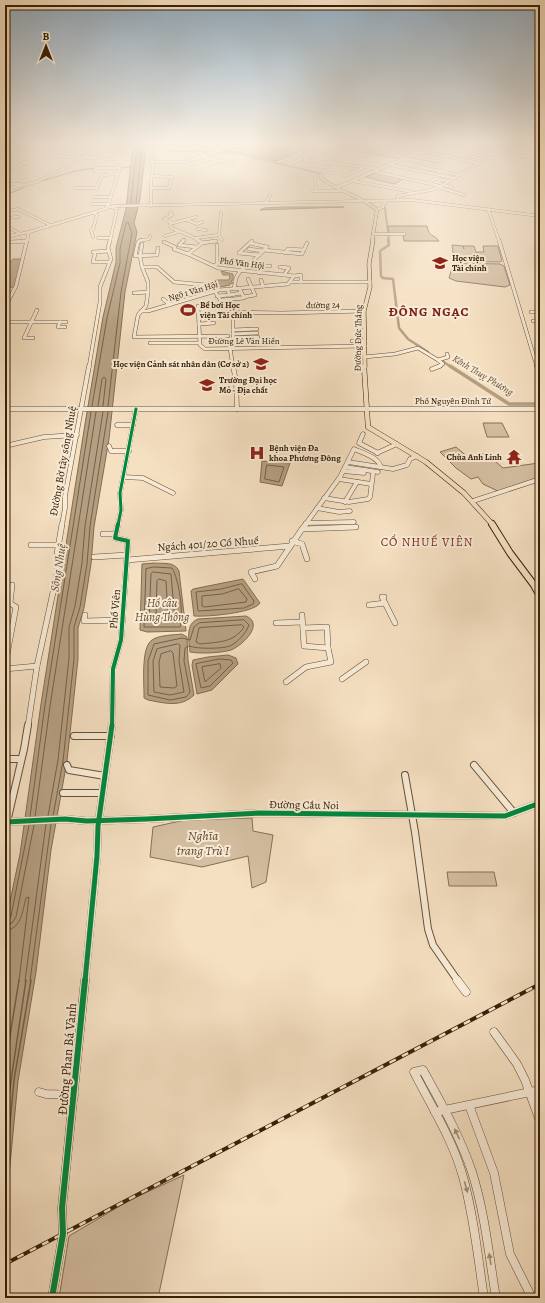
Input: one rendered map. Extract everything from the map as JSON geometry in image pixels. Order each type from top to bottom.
[{"type":"main road","points":[[368,203],[377,210]]},
{"type":"main road","name":"Đường Đức Thắng","points":[[377,210],[369,264],[370,287],[364,311],[366,408],[368,426],[397,444]]},
{"type":"main road","points":[[397,444],[426,462],[473,501],[491,522],[510,553],[534,585],[540,596]]},
{"type":"street","points":[[92,204],[158,207],[278,203]]},
{"type":"street","points":[[377,210],[383,207],[384,203]]},
{"type":"street","points":[[425,204],[432,205],[434,203]]},
{"type":"street","points":[[441,203],[540,216]]},
{"type":"street","points":[[27,241],[11,243],[6,237],[29,232],[101,211],[108,205]]},
{"type":"street","name":"Đường Bờ tây sông Nhuệ","points":[[6,822],[21,759],[37,666],[57,574],[59,545],[65,508],[64,496],[76,436],[84,409],[100,302],[100,287],[111,255],[108,248],[117,208],[108,205]]},
{"type":"street","points":[[171,206],[170,213],[172,215],[164,219],[173,222],[192,216],[196,217],[187,220]]},
{"type":"street","points":[[5,212],[18,209],[50,225]]},
{"type":"street","points":[[488,209],[504,254],[540,377]]},
{"type":"street","points":[[494,210],[540,365]]},
{"type":"street","points":[[93,237],[91,230],[93,229],[97,215],[94,213]]},
{"type":"street","points":[[221,213],[219,235],[222,240]]},
{"type":"street","points":[[5,218],[18,217]]},
{"type":"street","points":[[5,218],[9,223],[6,226],[12,228],[20,234]]},
{"type":"street","points":[[183,219],[197,224],[202,222]]},
{"type":"street","points":[[173,222],[170,224],[171,228],[178,232],[193,237],[210,238]]},
{"type":"street","points":[[5,229],[12,228]]},
{"type":"street","points":[[198,229],[206,230]]},
{"type":"street","points":[[5,306],[16,286],[29,232]]},
{"type":"street","points":[[165,236],[178,232]]},
{"type":"street","points":[[178,238],[184,234]]},
{"type":"street","points":[[193,237],[214,234]]},
{"type":"street","points":[[373,234],[404,234]]},
{"type":"street","points":[[193,237],[219,235]]},
{"type":"street","points":[[150,236],[149,239],[144,239],[138,242],[135,256],[157,255],[158,248]]},
{"type":"street","points":[[193,237],[202,243],[216,243],[217,264],[214,266]]},
{"type":"street","points":[[98,238],[110,238]]},
{"type":"street","points":[[184,240],[179,245],[196,247]]},
{"type":"street","points":[[179,251],[190,241]]},
{"type":"street","points":[[234,289],[236,278],[240,271],[267,247],[250,243],[252,241],[247,241]]},
{"type":"street","name":"Phố Văn Hội","points":[[164,242],[175,247],[174,249],[214,266],[240,271],[294,276]]},
{"type":"street","points":[[188,254],[202,243]]},
{"type":"street","points":[[250,243],[239,253],[259,255]]},
{"type":"street","points":[[249,249],[302,254],[307,243]]},
{"type":"street","points":[[141,311],[146,306],[148,292],[148,282],[142,268],[140,256],[142,244]]},
{"type":"street","points":[[109,251],[94,253],[93,262],[109,262]]},
{"type":"street","points":[[259,273],[264,266],[270,266]]},
{"type":"street","points":[[142,268],[157,267],[174,282],[204,284],[214,291],[221,300],[225,310],[233,313],[232,348],[236,381],[237,409]]},
{"type":"street","points":[[280,267],[290,268],[284,275]]},
{"type":"street","points":[[290,282],[294,276],[301,275],[302,282]]},
{"type":"street","points":[[221,300],[255,295],[248,279]]},
{"type":"street","points":[[261,280],[263,286]]},
{"type":"street","points":[[290,282],[370,282]]},
{"type":"street","name":"Ngõ 1 Văn Hội","points":[[141,311],[148,311],[170,305],[214,291],[290,282]]},
{"type":"street","points":[[239,288],[243,296]]},
{"type":"street","points":[[227,289],[230,294]]},
{"type":"street","points":[[134,293],[148,292]]},
{"type":"street","points":[[217,296],[230,294],[243,296]]},
{"type":"street","points":[[163,299],[170,305]]},
{"type":"street","points":[[198,306],[200,336],[228,336]]},
{"type":"street","points":[[33,338],[24,338],[37,310]]},
{"type":"street","name":"Đường Lê Văn Hiến","points":[[141,311],[138,315],[134,337],[200,336],[199,343],[201,347],[205,349],[365,346]]},
{"type":"street","name":"đường 24","points":[[233,313],[364,311]]},
{"type":"street","points":[[531,312],[540,312]]},
{"type":"street","points":[[200,324],[214,325],[214,319]]},
{"type":"street","points":[[533,320],[540,321]]},
{"type":"street","points":[[5,322],[66,322]]},
{"type":"street","points":[[60,322],[58,327],[65,327]]},
{"type":"street","points":[[233,334],[257,334]]},
{"type":"street","points":[[233,334],[257,334]]},
{"type":"street","points":[[238,342],[247,334]]},
{"type":"street","points":[[257,334],[259,348]]},
{"type":"street","points":[[352,341],[365,340]]},
{"type":"street","points":[[150,344],[199,343]]},
{"type":"street","points":[[364,357],[395,354],[418,348],[440,359],[443,364],[432,369]]},
{"type":"street","points":[[440,359],[448,357],[447,354]]},
{"type":"street","points":[[5,409],[237,409],[270,407],[366,408]]},
{"type":"street","name":"Phố Nguyễn Đình Tứ","points":[[366,408],[540,409]]},
{"type":"street","points":[[103,534],[115,534],[121,510],[120,493],[136,409]]},
{"type":"street","points":[[117,425],[133,425]]},
{"type":"street","points":[[363,434],[359,443],[377,453],[397,444]]},
{"type":"street","points":[[5,446],[44,437],[76,436]]},
{"type":"street","points":[[109,446],[111,451],[128,451]]},
{"type":"street","points":[[255,579],[251,572],[277,566],[291,544],[339,479],[344,469],[348,462],[355,448],[380,462],[381,467],[378,472],[373,474],[344,469]]},
{"type":"street","points":[[367,465],[369,455]]},
{"type":"street","points":[[348,462],[398,469],[407,465],[410,459],[417,456]]},
{"type":"street","points":[[344,469],[378,472]]},
{"type":"street","points":[[324,498],[347,502],[364,501],[370,497],[373,474]]},
{"type":"street","points":[[124,477],[143,478],[173,493]]},
{"type":"street","points":[[339,479],[371,484]]},
{"type":"street","points":[[473,501],[540,479]]},
{"type":"street","points":[[347,502],[357,482]]},
{"type":"street","points":[[317,508],[337,512],[350,511]]},
{"type":"street","points":[[330,523],[337,512]]},
{"type":"street","points":[[306,523],[354,522]]},
{"type":"street","points":[[302,529],[356,527]]},
{"type":"street","name":"Phố Viên","points":[[98,821],[111,736],[113,669],[121,640],[128,541],[114,538],[115,534]]},
{"type":"street","points":[[291,544],[302,544],[307,559]]},
{"type":"street","name":"Ngách 401/20 Cổ Nhuế","points":[[94,557],[127,557],[291,544]]},
{"type":"street","points":[[31,545],[59,545]]},
{"type":"street","points":[[5,665],[16,607],[7,601],[12,585]]},
{"type":"street","points":[[384,597],[382,597],[395,622]]},
{"type":"street","points":[[370,605],[385,603]]},
{"type":"street","points":[[85,615],[84,621],[123,620]]},
{"type":"street","points":[[302,615],[304,646],[328,648]]},
{"type":"street","points":[[276,623],[326,627],[331,662],[317,666],[306,666],[286,682]]},
{"type":"street","points":[[342,679],[366,662]]},
{"type":"street","points":[[5,669],[37,666]]},
{"type":"street","points":[[74,736],[111,736]]},
{"type":"street","points":[[5,759],[21,759]]},
{"type":"street","points":[[67,765],[69,770],[105,776]]},
{"type":"street","points":[[474,765],[514,813]]},
{"type":"street","points":[[405,774],[428,929],[432,945],[466,992]]},
{"type":"street","points":[[63,793],[102,793]]},
{"type":"street","name":"Đường Cầu Noi","points":[[6,822],[65,819],[98,821],[259,813],[505,816],[540,803]]},
{"type":"street","name":"Đường Phan Bá Vành","points":[[52,1298],[63,1234],[62,1208],[97,856],[98,821]]},
{"type":"street","points":[[494,1032],[517,1064],[525,1080],[528,1092],[540,1121]]},
{"type":"street","points":[[484,1298],[468,1194],[453,1149],[414,1072],[423,1070],[459,1136],[477,1187],[484,1220],[496,1298]]},
{"type":"street","points":[[434,1112],[540,1090]]},
{"type":"street","points":[[39,1092],[46,1094],[74,1095]]},
{"type":"street","points":[[469,1105],[494,1173],[499,1192],[510,1254],[532,1298]]},
{"type":"green space","points":[[389,226],[427,226],[430,234],[439,241],[404,241],[403,234],[389,234]]},
{"type":"green space","points":[[452,245],[474,246],[478,258],[477,252],[484,252],[483,246],[498,246],[502,261],[454,260]]},
{"type":"green space","points":[[458,263],[500,264],[504,266],[510,285],[505,287],[456,281],[449,278],[453,265]]},
{"type":"green space","points":[[483,423],[502,423],[509,437],[487,437]]},
{"type":"green space","points":[[456,447],[469,458],[486,453],[503,468],[539,463],[540,477],[500,492],[483,484],[478,477],[471,479],[456,468],[440,452]]},
{"type":"green space","name":"Nghĩa trang Trù I","points":[[252,818],[253,831],[273,835],[266,882],[252,888],[248,856],[202,867],[150,857],[153,827],[185,820]]},
{"type":"green space","points":[[447,872],[494,872],[497,886],[449,886]]},
{"type":"green space","points":[[184,1175],[158,1298],[59,1298],[69,1236],[130,1200]]},
{"type":"water","points":[[127,203],[139,203],[134,223],[137,232],[125,292],[109,439],[94,527],[91,564],[84,608],[78,628],[78,659],[67,761],[51,850],[36,972],[18,1081],[5,1217],[5,925],[20,854],[41,704],[103,317],[116,262],[116,248]]},
{"type":"water","points":[[344,207],[260,210],[264,208]]},
{"type":"water","points":[[13,259],[23,259],[14,287],[5,288],[5,268]]},
{"type":"water","points":[[221,271],[233,274],[233,280],[231,281],[233,283],[220,287],[212,284],[215,280],[229,280],[230,275],[223,275]]},
{"type":"water","points":[[262,461],[290,463],[282,486],[260,482]]},
{"type":"water","name":"Hồ câu Hùng Thông","points":[[142,564],[172,564],[179,571],[186,631],[147,632],[140,630]]},
{"type":"water","points":[[243,579],[260,603],[249,609],[230,614],[194,616],[191,591],[193,589]]},
{"type":"water","points":[[246,616],[251,620],[253,629],[246,640],[236,648],[216,652],[190,652],[189,628],[194,621],[198,619]]},
{"type":"water","points":[[182,634],[187,637],[188,660],[194,695],[184,702],[172,704],[144,698],[144,665],[148,644],[158,637]]},
{"type":"water","points":[[228,655],[236,658],[238,664],[212,690],[197,694],[192,665],[193,660]]},
{"type":"waterway","name":"Kênh Thuỵ Phương","points":[[385,208],[389,241]]},
{"type":"waterway","name":"Kênh Thuỵ Phương","points":[[388,240],[389,245],[380,251],[381,276],[383,278],[393,279],[399,328],[408,339],[428,352]]},
{"type":"waterway","name":"Kênh Thuỵ Phương","points":[[441,360],[451,367]]},
{"type":"waterway","name":"Kênh Thuỵ Phương","points":[[450,366],[509,404],[540,404]]},
{"type":"railway","points":[[5,1264],[540,984]]},
{"type":"cycle path","points":[[52,1298],[63,1234],[62,1208],[97,856],[98,826],[113,719],[113,669],[121,640],[128,541],[115,538],[121,510],[120,493],[136,409]]},
{"type":"cycle path","points":[[5,822],[65,819],[87,821],[147,819],[259,813],[505,816],[540,803]]},
{"type":"place","name":"Học viện Tài chính","points":[[440,263]]},
{"type":"place","name":"Bể bơi Học viện Tài chính","points":[[188,310]]},
{"type":"place","name":"Học viện Cảnh sát nhân dân (Cơ sở 2)","points":[[261,364]]},
{"type":"place","name":"Trường Đại học Mỏ - Địa chất","points":[[207,385]]},
{"type":"place","name":"Bệnh viện Đa khoa Phương Đông","points":[[257,453]]},
{"type":"place","name":"Chùa Anh Linh","points":[[514,457]]},
{"type":"district","name":"ĐÔNG NGẠC","points":[[429,311]]},
{"type":"district","name":"CỔ NHUẾ VIÊN","points":[[427,542]]},
{"type":"water label","name":"Sông Nhuệ","points":[[58,568]]}]
